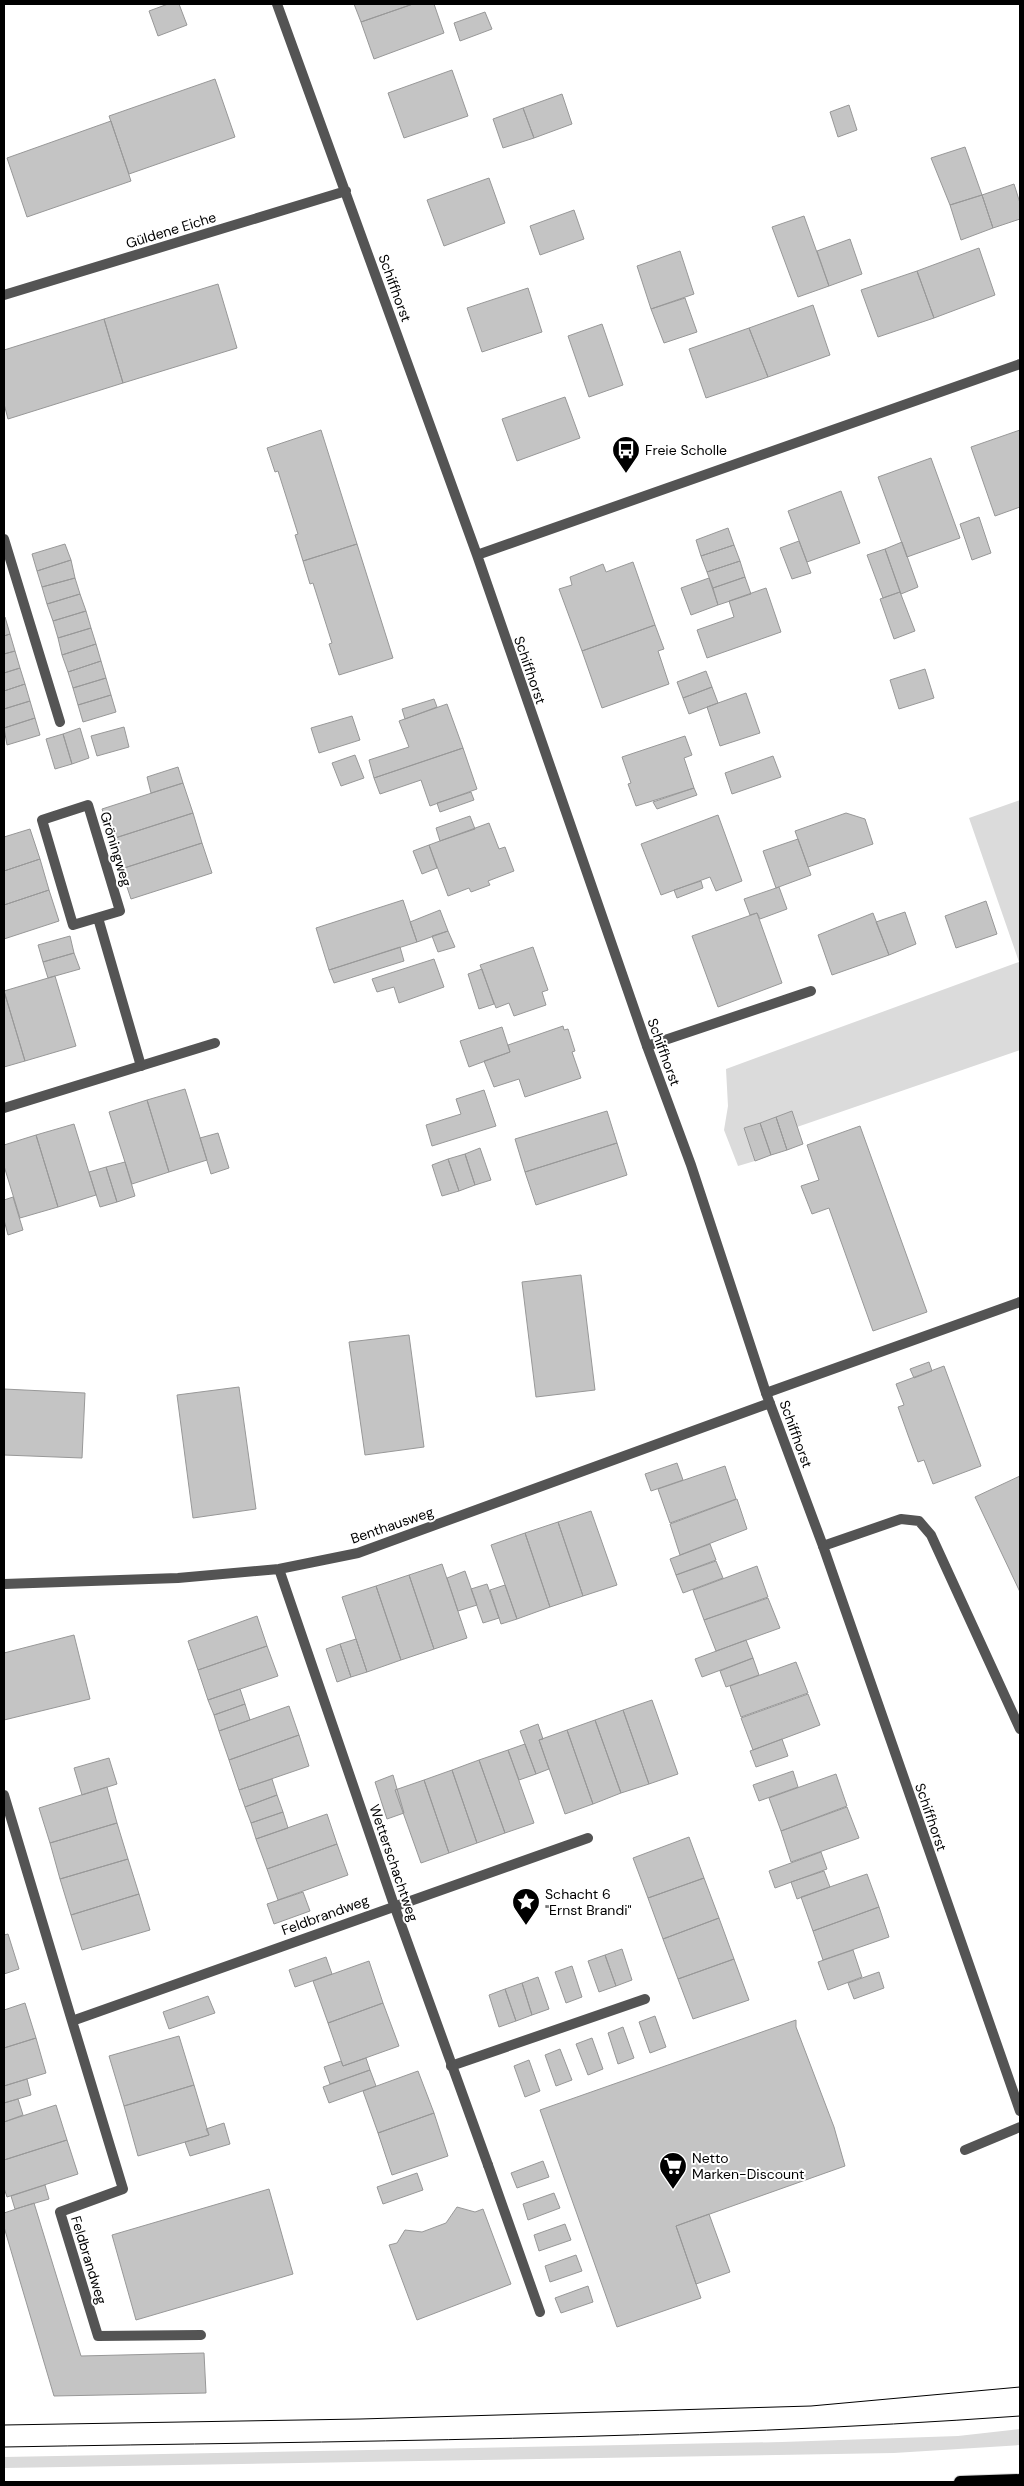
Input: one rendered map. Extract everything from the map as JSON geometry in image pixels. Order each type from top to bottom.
[{"type":"main road","points":[[960,2482],[1020,2480]]},
{"type":"street","name":"Schiffhorst","points":[[278,4],[477,555],[647,1046],[691,1165],[766,1393],[823,1546],[1019,2104]]},
{"type":"street","name":"Güldene Eiche","points":[[4,295],[346,191]]},
{"type":"street","points":[[477,555],[1020,364]]},
{"type":"street","points":[[4,538],[60,722]]},
{"type":"street","name":"Gröningweg","points":[[88,805],[120,911],[98,918],[73,925],[42,820],[88,805]]},
{"type":"street","points":[[98,918],[141,1066]]},
{"type":"street","points":[[647,1046],[811,992]]},
{"type":"street","points":[[4,1108],[215,1043]]},
{"type":"street","points":[[766,1393],[1020,1302]]},
{"type":"street","name":"Benthausweg","points":[[4,1584],[178,1578],[279,1569],[358,1553],[770,1403]]},
{"type":"street","points":[[823,1546],[901,1518],[919,1522],[932,1535],[1020,1729]]},
{"type":"street","name":"Wetterschachtweg","points":[[279,1569],[394,1905],[540,2312]]},
{"type":"street","name":"Feldbrandweg","points":[[4,1795],[123,2189],[60,2212],[98,2336],[201,2335]]},
{"type":"street","name":"Feldbrandweg","points":[[72,2020],[588,1838]]},
{"type":"street","points":[[451,2066],[645,1999]]},
{"type":"street","points":[[965,2150],[1020,2127]]},
{"type":"shaded area","points":[[1020,800],[1020,1050],[797,1127],[792,1112],[744,1128],[755,1161],[738,1166],[724,1130],[728,1106],[726,1069],[1019,962],[969,818]]},
{"type":"shaded area","points":[[1020,2429],[1020,2445],[894,2453],[4,2468],[4,2457],[782,2442],[958,2436]]},
{"type":"building","points":[[168,4],[179,4],[187,25],[158,36],[149,11]]},
{"type":"building","points":[[354,4],[413,4],[361,22]]},
{"type":"building","points":[[413,4],[434,4],[444,33],[374,59],[361,22]]},
{"type":"building","points":[[485,12],[492,29],[460,41],[454,23]]},
{"type":"building","points":[[452,70],[468,116],[404,138],[388,93]]},
{"type":"building","points":[[215,79],[235,137],[129,174],[109,116]]},
{"type":"building","points":[[562,94],[572,124],[534,138],[523,108]]},
{"type":"building","points":[[849,105],[857,130],[838,137],[830,112]]},
{"type":"building","points":[[523,108],[534,138],[503,148],[493,119]]},
{"type":"building","points":[[111,121],[131,181],[27,217],[7,158]]},
{"type":"building","points":[[965,147],[982,195],[950,205],[931,158]]},
{"type":"building","points":[[489,178],[505,223],[444,246],[427,200]]},
{"type":"building","points":[[1014,184],[1020,203],[1020,219],[993,228],[982,195]]},
{"type":"building","points":[[982,195],[993,228],[961,240],[950,205]]},
{"type":"building","points":[[574,210],[584,239],[540,255],[530,226]]},
{"type":"building","points":[[804,216],[829,286],[798,297],[772,227]]},
{"type":"building","points":[[850,239],[862,274],[829,286],[817,251]]},
{"type":"building","points":[[979,248],[995,295],[934,318],[917,271]]},
{"type":"building","points":[[680,251],[694,294],[651,309],[637,266]]},
{"type":"building","points":[[917,271],[934,318],[878,337],[861,290]]},
{"type":"building","points":[[218,284],[237,348],[123,383],[104,319]]},
{"type":"building","points":[[528,288],[542,332],[482,352],[467,308]]},
{"type":"building","points":[[685,298],[697,332],[664,343],[651,309]]},
{"type":"building","points":[[813,305],[830,355],[768,377],[749,328]]},
{"type":"building","points":[[104,319],[123,383],[8,419],[4,404],[4,350]]},
{"type":"building","points":[[602,324],[623,385],[589,397],[568,336]]},
{"type":"building","points":[[749,328],[768,377],[706,398],[689,349]]},
{"type":"building","points":[[565,397],[580,438],[517,461],[502,419]]},
{"type":"building","points":[[321,430],[357,544],[303,561],[295,535],[298,534],[278,471],[275,472],[267,448]]},
{"type":"building","points":[[1020,430],[1020,507],[995,516],[971,447]]},
{"type":"building","points":[[931,458],[960,538],[907,557],[878,477]]},
{"type":"building","points":[[841,491],[860,543],[807,562],[788,511]]},
{"type":"building","points":[[979,517],[991,553],[972,560],[960,524]]},
{"type":"building","points":[[728,528],[734,545],[701,556],[696,540]]},
{"type":"building","points":[[799,541],[811,573],[792,579],[780,548]]},
{"type":"building","points":[[902,542],[918,587],[901,594],[885,549]]},
{"type":"building","points":[[65,544],[71,560],[37,571],[32,554]]},
{"type":"building","points":[[357,544],[393,658],[339,675],[329,644],[332,643],[313,583],[310,584],[303,561]]},
{"type":"building","points":[[734,545],[740,561],[707,572],[701,556]]},
{"type":"building","points":[[885,549],[900,592],[883,598],[867,555]]},
{"type":"building","points":[[71,560],[75,578],[42,587],[37,571]]},
{"type":"building","points":[[740,561],[745,577],[713,588],[707,572]]},
{"type":"building","points":[[633,562],[655,625],[582,651],[559,589],[572,585],[570,577],[603,564],[606,572]]},
{"type":"building","points":[[745,577],[751,594],[718,605],[713,588]]},
{"type":"building","points":[[75,578],[80,594],[47,604],[42,587]]},
{"type":"building","points":[[709,578],[718,605],[691,615],[681,588]]},
{"type":"building","points":[[766,588],[781,632],[707,658],[697,630],[734,617],[729,601]]},
{"type":"building","points":[[900,592],[915,631],[894,639],[880,599]]},
{"type":"building","points":[[80,594],[86,611],[53,621],[47,604]]},
{"type":"building","points":[[86,611],[91,628],[58,638],[53,621]]},
{"type":"building","points":[[4,618],[10,634],[4,636]]},
{"type":"building","points":[[655,625],[664,649],[658,651],[669,684],[602,708],[582,651]]},
{"type":"building","points":[[91,628],[96,644],[62,655],[58,638]]},
{"type":"building","points":[[10,634],[15,651],[4,654],[4,636]]},
{"type":"building","points":[[96,644],[101,661],[68,672],[62,655]]},
{"type":"building","points":[[15,651],[20,668],[4,673],[4,654]]},
{"type":"building","points":[[101,661],[106,678],[73,688],[68,672]]},
{"type":"building","points":[[20,668],[25,684],[4,691],[4,673]]},
{"type":"building","points":[[925,669],[934,698],[899,709],[890,680]]},
{"type":"building","points":[[706,671],[712,687],[683,698],[677,682]]},
{"type":"building","points":[[106,678],[111,695],[78,705],[73,688]]},
{"type":"building","points":[[25,684],[30,701],[4,709],[4,691]]},
{"type":"building","points":[[712,687],[718,703],[689,714],[683,698]]},
{"type":"building","points":[[746,693],[760,733],[720,746],[707,707]]},
{"type":"building","points":[[111,695],[116,712],[83,722],[78,705]]},
{"type":"building","points":[[434,699],[437,707],[405,719],[402,709]]},
{"type":"building","points":[[30,701],[35,718],[4,728],[4,709]]},
{"type":"building","points":[[447,704],[463,748],[374,778],[369,760],[409,747],[399,721]]},
{"type":"building","points":[[352,716],[360,740],[319,753],[311,728]]},
{"type":"building","points":[[35,718],[40,735],[7,745],[4,728]]},
{"type":"building","points":[[124,727],[129,747],[97,756],[91,736]]},
{"type":"building","points":[[80,728],[89,758],[72,764],[63,734]]},
{"type":"building","points":[[63,734],[72,764],[55,769],[46,739]]},
{"type":"building","points":[[685,736],[692,755],[684,758],[694,788],[636,806],[628,784],[631,783],[622,757]]},
{"type":"building","points":[[463,748],[477,789],[430,806],[421,780],[380,794],[374,778]]},
{"type":"building","points":[[355,755],[364,778],[341,786],[332,763]]},
{"type":"building","points":[[773,756],[781,777],[732,794],[725,773]]},
{"type":"building","points":[[178,767],[183,783],[151,793],[147,777]]},
{"type":"building","points":[[183,783],[193,813],[112,839],[102,809]]},
{"type":"building","points":[[694,788],[697,795],[657,809],[653,802]]},
{"type":"building","points":[[471,792],[474,800],[440,812],[437,803]]},
{"type":"building","points":[[193,813],[202,843],[121,869],[112,839]]},
{"type":"building","points":[[846,813],[865,819],[873,844],[808,867],[795,831]]},
{"type":"building","points":[[718,815],[742,881],[716,891],[710,877],[661,895],[641,844]]},
{"type":"building","points":[[470,816],[475,829],[440,841],[436,828]]},
{"type":"building","points":[[489,823],[499,849],[505,847],[514,871],[488,881],[490,885],[471,892],[469,888],[448,896],[429,845]]},
{"type":"building","points":[[30,829],[40,859],[4,871],[4,837]]},
{"type":"building","points":[[798,839],[811,875],[776,888],[763,851]]},
{"type":"building","points":[[202,843],[212,873],[131,899],[121,869]]},
{"type":"building","points":[[429,845],[437,868],[422,874],[413,851]]},
{"type":"building","points":[[40,859],[49,890],[4,905],[4,871]]},
{"type":"building","points":[[701,881],[703,888],[677,898],[674,890]]},
{"type":"building","points":[[779,887],[787,909],[760,919],[757,913],[750,915],[744,899]]},
{"type":"building","points":[[49,890],[59,921],[4,939],[4,905]]},
{"type":"building","points":[[403,900],[417,942],[329,970],[316,928]]},
{"type":"building","points":[[986,901],[997,934],[956,948],[945,916]]},
{"type":"building","points":[[440,910],[448,931],[417,942],[410,922]]},
{"type":"building","points":[[905,912],[916,944],[889,955],[876,922]]},
{"type":"building","points":[[757,913],[782,983],[718,1007],[692,936]]},
{"type":"building","points":[[873,913],[889,955],[832,975],[818,935]]},
{"type":"building","points":[[448,931],[455,947],[438,952],[432,936]]},
{"type":"building","points":[[70,936],[74,953],[43,962],[38,945]]},
{"type":"building","points":[[400,947],[404,961],[334,983],[329,970]]},
{"type":"building","points":[[533,947],[548,990],[542,992],[546,1005],[514,1016],[509,1003],[496,1008],[480,965]]},
{"type":"building","points":[[74,953],[80,969],[48,978],[43,962]]},
{"type":"building","points":[[434,959],[444,987],[399,1003],[394,987],[377,992],[372,979]]},
{"type":"building","points":[[482,969],[494,1004],[479,1009],[468,974]]},
{"type":"building","points":[[55,976],[76,1046],[25,1061],[4,991]]},
{"type":"building","points":[[4,991],[25,1061],[4,1067]]},
{"type":"building","points":[[563,1026],[564,1030],[568,1029],[575,1051],[572,1052],[581,1078],[525,1097],[519,1079],[494,1087],[484,1061],[510,1052],[508,1045]]},
{"type":"building","points":[[502,1027],[510,1052],[469,1067],[460,1041]]},
{"type":"building","points":[[185,1089],[207,1160],[169,1172],[147,1100]]},
{"type":"building","points":[[484,1090],[496,1126],[432,1146],[426,1125],[461,1114],[456,1099]]},
{"type":"building","points":[[147,1100],[169,1172],[132,1184],[109,1112]]},
{"type":"building","points":[[607,1111],[617,1143],[525,1172],[515,1139]]},
{"type":"building","points":[[792,1111],[803,1144],[787,1150],[776,1117]]},
{"type":"building","points":[[776,1117],[787,1150],[771,1155],[760,1123]]},
{"type":"building","points":[[760,1123],[771,1155],[755,1161],[744,1128]]},
{"type":"building","points":[[74,1124],[96,1195],[58,1207],[36,1135]]},
{"type":"building","points":[[860,1126],[927,1312],[873,1331],[829,1208],[812,1214],[801,1186],[819,1180],[807,1145]]},
{"type":"building","points":[[218,1133],[229,1168],[211,1174],[200,1138]]},
{"type":"building","points":[[36,1135],[58,1207],[20,1218],[4,1166],[4,1145]]},
{"type":"building","points":[[617,1143],[627,1175],[536,1205],[525,1172]]},
{"type":"building","points":[[480,1148],[491,1180],[475,1185],[465,1154]]},
{"type":"building","points":[[465,1154],[475,1185],[459,1191],[448,1159]]},
{"type":"building","points":[[448,1159],[459,1191],[442,1196],[432,1165]]},
{"type":"building","points":[[125,1162],[135,1196],[117,1202],[106,1167]]},
{"type":"building","points":[[106,1167],[117,1202],[100,1207],[89,1172]]},
{"type":"building","points":[[13,1197],[23,1230],[8,1235],[4,1220],[4,1200]]},
{"type":"building","points":[[581,1275],[595,1390],[536,1397],[522,1282]]},
{"type":"building","points":[[409,1335],[424,1447],[365,1455],[349,1342]]},
{"type":"building","points":[[929,1362],[932,1371],[914,1378],[910,1369]]},
{"type":"building","points":[[944,1366],[981,1466],[933,1484],[924,1460],[918,1462],[908,1435],[898,1407],[904,1405],[896,1384]]},
{"type":"building","points":[[239,1387],[256,1509],[193,1518],[177,1395]]},
{"type":"building","points":[[4,1389],[85,1393],[82,1458],[4,1455]]},
{"type":"building","points":[[677,1463],[683,1480],[651,1491],[645,1474]]},
{"type":"building","points":[[725,1466],[736,1499],[670,1523],[658,1489]]},
{"type":"building","points":[[1020,1476],[1020,1592],[975,1497]]},
{"type":"building","points":[[737,1499],[747,1529],[680,1555],[670,1524]]},
{"type":"building","points":[[591,1511],[617,1585],[583,1596],[558,1522]]},
{"type":"building","points":[[558,1522],[583,1596],[550,1607],[525,1533]]},
{"type":"building","points":[[525,1533],[550,1607],[517,1619],[491,1545]]},
{"type":"building","points":[[710,1544],[716,1560],[676,1575],[670,1559]]},
{"type":"building","points":[[716,1561],[723,1578],[683,1593],[676,1575]]},
{"type":"building","points":[[442,1564],[467,1638],[434,1649],[409,1575]]},
{"type":"building","points":[[757,1566],[768,1597],[704,1620],[693,1590]]},
{"type":"building","points":[[465,1571],[477,1605],[458,1611],[447,1578]]},
{"type":"building","points":[[409,1575],[434,1649],[401,1660],[376,1586]]},
{"type":"building","points":[[487,1584],[499,1618],[483,1623],[471,1589]]},
{"type":"building","points":[[505,1585],[517,1619],[501,1624],[490,1590]]},
{"type":"building","points":[[376,1586],[401,1660],[367,1672],[342,1597]]},
{"type":"building","points":[[768,1598],[780,1628],[716,1651],[704,1620]]},
{"type":"building","points":[[257,1616],[267,1646],[198,1670],[188,1641]]},
{"type":"building","points":[[74,1635],[90,1699],[4,1720],[4,1653]]},
{"type":"building","points":[[356,1639],[367,1672],[351,1677],[340,1644]]},
{"type":"building","points":[[746,1640],[753,1658],[702,1677],[695,1659]]},
{"type":"building","points":[[340,1644],[351,1677],[337,1682],[326,1649]]},
{"type":"building","points":[[267,1646],[278,1676],[208,1700],[198,1670]]},
{"type":"building","points":[[753,1658],[759,1675],[726,1687],[720,1671]]},
{"type":"building","points":[[796,1662],[808,1693],[741,1717],[730,1686]]},
{"type":"building","points":[[240,1689],[245,1704],[214,1715],[208,1700]]},
{"type":"building","points":[[808,1694],[820,1725],[753,1750],[741,1718]]},
{"type":"building","points":[[652,1700],[678,1774],[649,1784],[623,1710]]},
{"type":"building","points":[[245,1704],[250,1720],[219,1731],[214,1715]]},
{"type":"building","points":[[289,1706],[299,1735],[229,1760],[219,1731]]},
{"type":"building","points":[[623,1710],[649,1784],[621,1793],[595,1720]]},
{"type":"building","points":[[595,1720],[621,1793],[593,1804],[567,1730]]},
{"type":"building","points":[[538,1724],[543,1739],[539,1740],[549,1769],[536,1774],[520,1731]]},
{"type":"building","points":[[567,1730],[593,1804],[565,1814],[539,1740]]},
{"type":"building","points":[[299,1735],[309,1766],[239,1790],[229,1760]]},
{"type":"building","points":[[782,1739],[788,1756],[756,1767],[750,1751]]},
{"type":"building","points":[[525,1744],[536,1774],[519,1780],[508,1750]]},
{"type":"building","points":[[508,1750],[534,1823],[505,1833],[479,1760]]},
{"type":"building","points":[[109,1758],[117,1784],[82,1795],[74,1768]]},
{"type":"building","points":[[479,1760],[505,1833],[477,1843],[452,1770]]},
{"type":"building","points":[[452,1770],[477,1843],[449,1853],[424,1780]]},
{"type":"building","points":[[793,1771],[798,1787],[759,1801],[753,1785]]},
{"type":"building","points":[[836,1774],[847,1806],[781,1831],[769,1798]]},
{"type":"building","points":[[393,1775],[404,1813],[387,1819],[375,1782]]},
{"type":"building","points":[[272,1779],[277,1795],[245,1807],[239,1790]]},
{"type":"building","points":[[424,1780],[449,1853],[421,1863],[395,1790]]},
{"type":"building","points":[[107,1787],[117,1823],[50,1843],[39,1808]]},
{"type":"building","points":[[277,1795],[283,1812],[251,1823],[245,1807]]},
{"type":"building","points":[[847,1807],[859,1838],[791,1862],[781,1831]]},
{"type":"building","points":[[283,1812],[288,1828],[256,1839],[251,1823]]},
{"type":"building","points":[[327,1814],[337,1844],[267,1869],[256,1839]]},
{"type":"building","points":[[117,1823],[128,1859],[60,1879],[50,1843]]},
{"type":"building","points":[[689,1837],[704,1878],[648,1898],[633,1858]]},
{"type":"building","points":[[337,1844],[348,1875],[278,1900],[267,1869]]},
{"type":"building","points":[[821,1852],[827,1869],[775,1888],[769,1871]]},
{"type":"building","points":[[128,1859],[139,1894],[71,1915],[60,1879]]},
{"type":"building","points":[[824,1871],[830,1887],[797,1899],[791,1882]]},
{"type":"building","points":[[867,1874],[879,1907],[813,1931],[801,1897]]},
{"type":"building","points":[[704,1878],[719,1918],[663,1939],[648,1898]]},
{"type":"building","points":[[303,1892],[310,1911],[274,1924],[267,1904]]},
{"type":"building","points":[[139,1894],[150,1930],[82,1950],[71,1915]]},
{"type":"building","points":[[879,1907],[889,1937],[823,1960],[813,1931]]},
{"type":"building","points":[[719,1918],[734,1959],[678,1979],[663,1939]]},
{"type":"building","points":[[8,1934],[19,1969],[4,1974],[4,1935]]},
{"type":"building","points":[[622,1949],[632,1980],[616,1986],[605,1955]]},
{"type":"building","points":[[853,1950],[862,1977],[828,1990],[818,1962]]},
{"type":"building","points":[[605,1955],[616,1986],[599,1992],[588,1961]]},
{"type":"building","points":[[326,1957],[332,1974],[295,1987],[289,1970]]},
{"type":"building","points":[[734,1959],[749,2000],[693,2019],[678,1979]]},
{"type":"building","points":[[369,1961],[383,2003],[328,2023],[313,1981]]},
{"type":"building","points":[[572,1966],[582,1997],[566,2003],[555,1972]]},
{"type":"building","points":[[879,1972],[884,1988],[854,1999],[848,1983]]},
{"type":"building","points":[[538,1977],[549,2009],[532,2015],[522,1983]]},
{"type":"building","points":[[522,1983],[532,2015],[516,2021],[505,1989]]},
{"type":"building","points":[[505,1989],[516,2021],[499,2027],[489,1995]]},
{"type":"building","points":[[208,1996],[215,2013],[169,2029],[163,2012]]},
{"type":"building","points":[[25,2003],[36,2038],[4,2048],[4,2010]]},
{"type":"building","points":[[383,2003],[399,2046],[343,2066],[328,2023]]},
{"type":"building","points":[[655,2016],[666,2047],[650,2053],[639,2022]]},
{"type":"building","name":"Netto Marken-Discount","points":[[796,2020],[796,2027],[834,2127],[845,2166],[676,2226],[701,2298],[617,2327],[540,2110]]},
{"type":"building","points":[[623,2027],[634,2058],[618,2064],[608,2033]]},
{"type":"building","points":[[179,2036],[194,2085],[124,2106],[109,2056]]},
{"type":"building","points":[[36,2038],[46,2073],[4,2086],[4,2048]]},
{"type":"building","points":[[592,2038],[603,2069],[588,2075],[576,2044]]},
{"type":"building","points":[[560,2049],[572,2080],[556,2086],[545,2055]]},
{"type":"building","points":[[366,2058],[370,2070],[330,2084],[324,2067],[341,2061],[343,2066]]},
{"type":"building","points":[[529,2060],[540,2091],[525,2097],[514,2066]]},
{"type":"building","points":[[370,2070],[376,2086],[329,2103],[323,2087]]},
{"type":"building","points":[[418,2071],[434,2113],[378,2133],[363,2091]]},
{"type":"building","points":[[27,2079],[31,2095],[4,2103],[4,2086]]},
{"type":"building","points":[[194,2085],[209,2135],[138,2156],[124,2106]]},
{"type":"building","points":[[18,2099],[23,2115],[4,2122],[4,2103]]},
{"type":"building","points":[[56,2105],[67,2140],[4,2160],[4,2122]]},
{"type":"building","points":[[434,2113],[448,2156],[392,2175],[378,2133]]},
{"type":"building","points":[[224,2123],[230,2144],[190,2156],[185,2142],[209,2135],[206,2129]]},
{"type":"building","points":[[67,2140],[78,2174],[7,2197],[4,2188],[4,2160]]},
{"type":"building","points":[[543,2161],[549,2177],[517,2188],[511,2173]]},
{"type":"building","points":[[417,2173],[423,2190],[383,2204],[377,2187]]},
{"type":"building","points":[[45,2185],[49,2199],[15,2209],[11,2196]]},
{"type":"building","points":[[269,2189],[293,2274],[136,2320],[112,2235]]},
{"type":"building","points":[[554,2193],[560,2208],[528,2220],[523,2204]]},
{"type":"building","points":[[34,2203],[81,2356],[204,2353],[206,2393],[54,2396],[4,2227],[4,2213]]},
{"type":"building","points":[[457,2207],[475,2212],[483,2209],[511,2284],[417,2320],[389,2245],[397,2243],[405,2230],[422,2232],[446,2223]]},
{"type":"building","points":[[709,2214],[730,2272],[696,2284],[676,2226]]},
{"type":"building","points":[[565,2224],[571,2240],[539,2251],[534,2235]]},
{"type":"building","points":[[576,2255],[582,2271],[550,2282],[545,2266]]},
{"type":"building","points":[[588,2286],[593,2302],[561,2313],[555,2298]]},
{"type":"tram line","points":[[4,2425],[360,2419],[811,2406],[1020,2387]]},
{"type":"tram line","points":[[4,2447],[639,2435],[893,2424],[1020,2416]]},
{"type":"place","name":"Freie Scholle","points":[[626,474]]},
{"type":"place","name":"Schacht 6 \"Ernst Brandi\"","points":[[526,1926]]},
{"type":"place","name":"Netto Marken-Discount","points":[[673,2190]]}]
